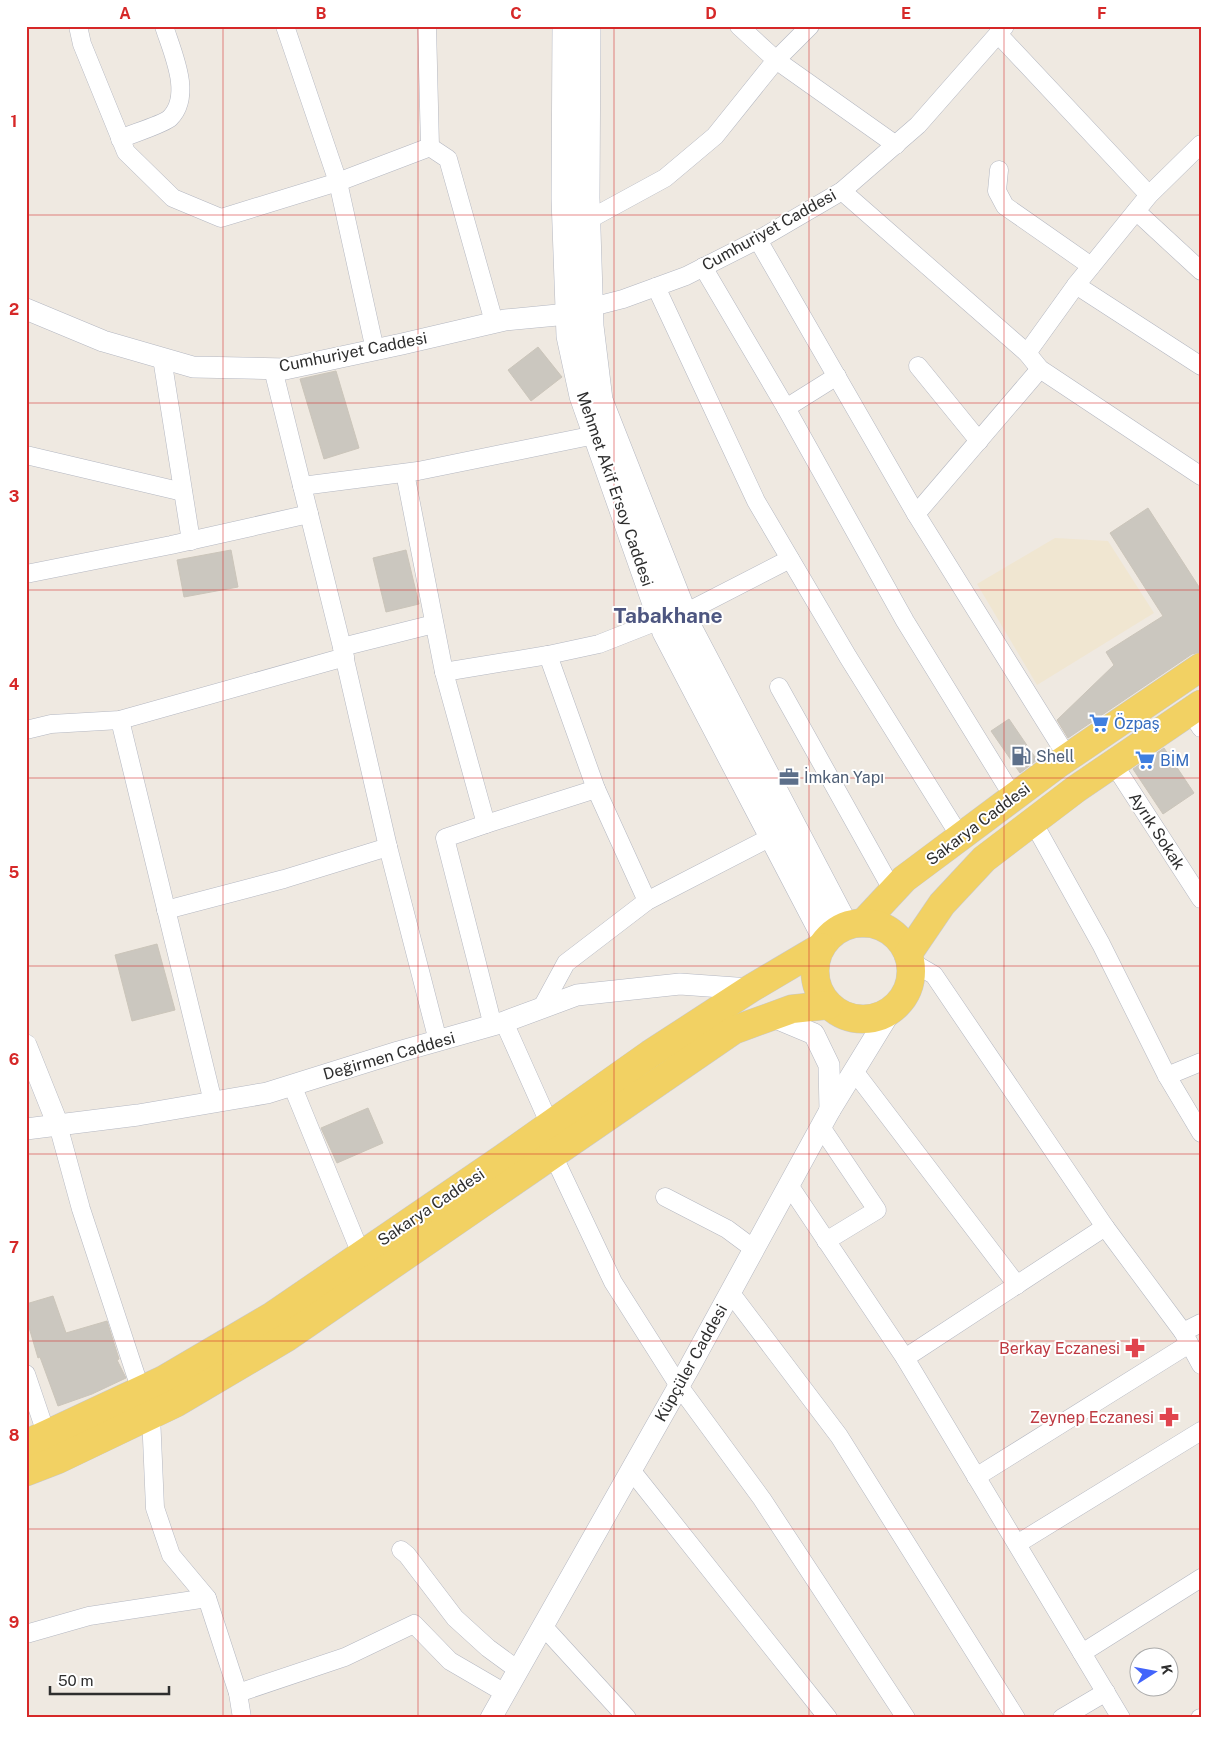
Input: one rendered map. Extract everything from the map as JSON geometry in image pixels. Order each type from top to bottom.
[{"type":"main road","name":"Mehmet Akif Ersoy Caddesi","points":[[566,26],[564,198],[579,310],[591,326],[600,400],[672,617],[664,632],[771,837],[839,934]]},
{"type":"main road","name":"Mehmet Akif Ersoy Caddesi","points":[[588,26],[588,220],[579,310],[569,336],[582,396],[595,435],[672,617],[691,632],[839,934]]},
{"type":"main road","name":"Sakarya Caddesi","points":[[26,1472],[57,1460],[146,1403],[163,1380],[272,1316],[650,1054],[839,934],[893,891],[904,879],[1068,758],[1201,667]]},
{"type":"main road","name":"Sakarya Caddesi","points":[[909,957],[942,904],[984,859],[1113,763],[1197,714]]},
{"type":"main road","points":[[877,925],[890,931],[901,941],[909,957],[911,975],[908,988],[902,1000],[880,1016],[860,1019],[840,1013],[829,1005],[820,992],[816,977],[816,962],[839,934],[877,925]]},
{"type":"main road","name":"Sakarya Caddesi","points":[[36,1440],[146,1403],[176,1403],[286,1338],[734,1030],[792,1009],[829,1005]]},
{"type":"street","points":[[78,26],[82,44],[126,152],[173,198],[221,218],[338,182],[430,146]]},
{"type":"street","points":[[120,138],[169,119],[180,104],[180,78],[164,26]]},
{"type":"street","points":[[427,26],[430,146]]},
{"type":"street","points":[[739,26],[776,60],[896,144]]},
{"type":"street","points":[[588,220],[665,178],[715,136],[776,60],[810,26]]},
{"type":"street","points":[[290,28],[338,182],[375,350]]},
{"type":"street","points":[[1002,30],[1149,195]]},
{"type":"street","name":"Cumhuriyet Caddesi","points":[[26,309],[103,341],[193,367],[285,369],[494,322],[579,310],[623,299],[703,267],[758,240],[842,191],[918,125],[1002,30]]},
{"type":"street","points":[[430,146],[448,159],[494,322]]},
{"type":"street","points":[[1027,353],[1076,285],[1149,195],[1198,151]]},
{"type":"street","points":[[999,170],[997,191],[1005,206],[1091,266]]},
{"type":"street","points":[[842,191],[1027,353],[1040,369],[1201,476]]},
{"type":"street","points":[[1136,211],[1201,271]]},
{"type":"street","points":[[758,240],[916,514],[1068,758]]},
{"type":"street","points":[[703,267],[786,408],[905,622],[1014,798]]},
{"type":"street","points":[[1076,285],[1201,366]]},
{"type":"street","points":[[656,287],[756,501],[848,657],[961,838]]},
{"type":"street","points":[[162,358],[191,541]]},
{"type":"street","points":[[918,366],[979,441]]},
{"type":"street","points":[[273,369],[344,652],[388,847],[438,1041]]},
{"type":"street","points":[[916,514],[1040,369]]},
{"type":"street","points":[[786,408],[837,376]]},
{"type":"street","points":[[302,486],[405,473],[595,435]]},
{"type":"street","points":[[26,455],[183,492]]},
{"type":"street","points":[[405,473],[444,672],[486,824]]},
{"type":"street","points":[[26,574],[191,541],[309,514]]},
{"type":"street","points":[[444,672],[548,655],[599,644],[672,617],[790,559]]},
{"type":"street","points":[[26,730],[51,724],[120,720],[434,624]]},
{"type":"street","points":[[548,655],[596,789],[647,901]]},
{"type":"street","points":[[779,687],[893,891]]},
{"type":"street","points":[[120,720],[213,1102]]},
{"type":"street","name":"Ayrık Sokak","points":[[1113,763],[1201,899]]},
{"type":"street","points":[[550,1125],[498,1024],[445,838],[596,789]]},
{"type":"street","points":[[1033,822],[1101,944],[1167,1076],[1201,1132]]},
{"type":"street","points":[[541,1009],[566,962],[647,901],[771,837]]},
{"type":"street","points":[[166,910],[284,879],[388,847]]},
{"type":"street","points":[[909,957],[934,975],[1105,1227],[1186,1338],[1201,1365]]},
{"type":"street","name":"Değirmen Caddesi","points":[[26,1129],[138,1115],[267,1093],[498,1024],[577,995],[680,984],[750,989]]},
{"type":"street","name":"Küpçüler Caddesi","points":[[492,1718],[826,1119],[892,1009]]},
{"type":"street","points":[[771,1016],[814,1034],[829,1065],[826,1119],[877,1210],[826,1241]]},
{"type":"street","points":[[26,1045],[58,1125],[81,1209],[146,1403],[155,1508],[171,1555],[207,1598],[238,1693],[242,1718]]},
{"type":"street","points":[[1167,1076],[1201,1062]]},
{"type":"street","points":[[854,1070],[1017,1285]]},
{"type":"street","points":[[292,1085],[361,1254]]},
{"type":"street","points":[[553,1155],[613,1282],[678,1386],[762,1499],[906,1718]]},
{"type":"street","points":[[789,1185],[905,1358],[1121,1718]]},
{"type":"street","points":[[665,1197],[727,1230],[754,1249]]},
{"type":"street","points":[[905,1358],[1105,1227]]},
{"type":"street","points":[[730,1292],[839,1436],[1016,1718]]},
{"type":"street","points":[[976,1477],[1186,1338],[1201,1323]]},
{"type":"street","points":[[26,1374],[36,1440]]},
{"type":"street","points":[[1017,1544],[1201,1432]]},
{"type":"street","points":[[631,1470],[828,1718]]},
{"type":"street","points":[[400,1550],[407,1555],[455,1618],[488,1648],[518,1670]]},
{"type":"street","points":[[1082,1653],[1201,1578]]},
{"type":"street","points":[[26,1634],[90,1616],[207,1598]]},
{"type":"street","points":[[238,1693],[345,1657],[414,1624],[450,1661],[505,1693]]},
{"type":"street","points":[[543,1626],[627,1718]]},
{"type":"street","points":[[1062,1718],[1106,1692]]},
{"type":"shaded area","points":[[1055,538],[1108,541],[1154,613],[1037,685],[977,584]]},
{"type":"building","points":[[538,347],[562,377],[531,401],[508,370]]},
{"type":"building","points":[[336,371],[359,448],[324,459],[300,379]]},
{"type":"building","points":[[1148,508],[1201,590],[1201,652],[1192,654],[1068,738],[1057,720],[1114,665],[1106,652],[1163,616],[1110,533]]},
{"type":"building","points":[[231,550],[238,587],[184,597],[177,560]]},
{"type":"building","points":[[406,550],[419,604],[386,612],[373,558]]},
{"type":"building","points":[[1009,719],[1037,760],[1020,773],[991,731]]},
{"type":"building","points":[[1164,748],[1194,793],[1163,814],[1133,769]]},
{"type":"building","points":[[157,944],[175,1010],[132,1021],[115,955]]},
{"type":"building","points":[[368,1108],[383,1143],[337,1163],[321,1128]]},
{"type":"building","points":[[53,1296],[66,1333],[107,1321],[119,1359],[117,1360],[126,1378],[92,1394],[58,1406],[40,1357],[38,1358],[26,1317],[26,1304]]},
{"type":"place","name":"Özpaş","points":[[1099,723]]},
{"type":"place","name":"Shell","points":[[1021,756]]},
{"type":"place","name":"BİM","points":[[1145,760]]},
{"type":"place","name":"İmkan Yapı","points":[[789,777]]},
{"type":"place","name":"Berkay Eczanesi","points":[[1135,1348]]},
{"type":"place","name":"Zeynep Eczanesi","points":[[1169,1417]]},
{"type":"district","name":"Tabakhane","points":[[668,615]]}]
